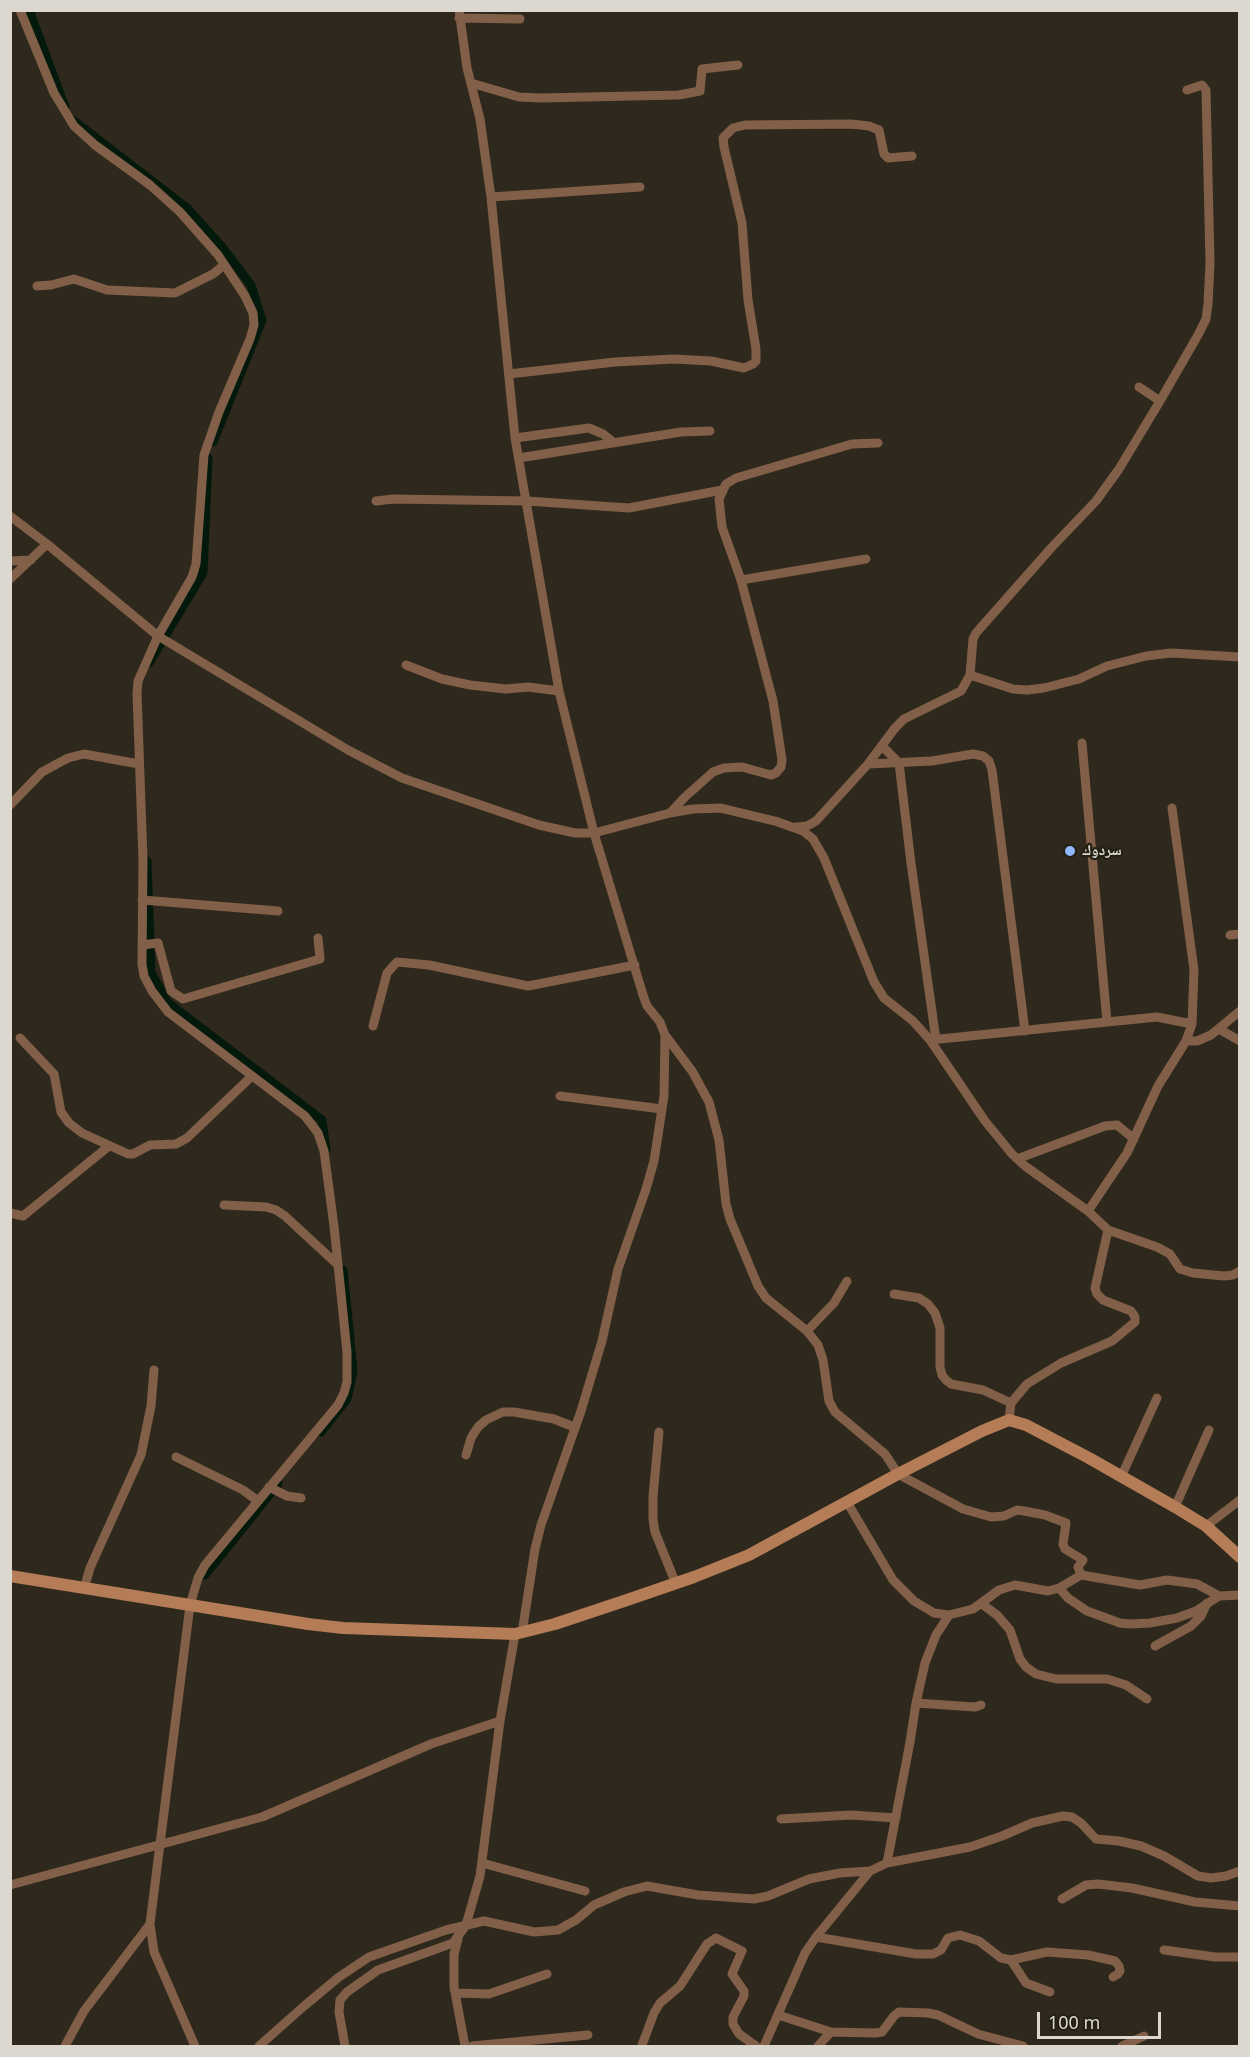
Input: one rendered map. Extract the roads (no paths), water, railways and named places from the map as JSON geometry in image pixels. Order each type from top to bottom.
[{"type":"main road","points":[[10,1576],[296,1623],[343,1628],[519,1634],[676,1584],[749,1555],[898,1474],[1009,1420],[1037,1431],[1175,1507],[1206,1526],[1239,1557]]},
{"type":"street","points":[[20,10],[54,93],[77,130],[166,198],[180,212],[224,265],[251,306],[254,325],[204,455],[196,564],[192,577],[158,636],[138,681],[144,976],[159,1002],[168,1012],[305,1116],[318,1133],[324,1151],[347,1352],[344,1394],[338,1406],[205,1565],[198,1578],[190,1605],[150,1924],[154,1952],[195,2046]]},
{"type":"street","points":[[520,19],[459,14],[480,119],[491,197],[515,438],[560,691],[594,833],[647,1006],[692,1071],[709,1101],[719,1140],[726,1204],[758,1286],[774,1305],[813,1337],[821,1352],[830,1401],[835,1412],[885,1454],[898,1474],[963,1509],[980,1515],[1004,1516],[1017,1510],[1024,1510],[1066,1523],[1063,1544],[1065,1549],[1083,1560],[1078,1568],[1081,1575]]},
{"type":"street","points":[[471,83],[519,97],[679,95],[700,91],[702,69],[738,65]]},
{"type":"street","points":[[796,827],[807,826],[816,821],[868,764],[904,719],[961,691],[970,675],[973,639],[980,626],[1096,501],[1119,469],[1198,335],[1206,319],[1210,263],[1206,90],[1202,85],[1187,90]]},
{"type":"street","points":[[509,374],[615,362],[674,359],[744,368],[756,361],[748,300],[742,223],[723,138],[733,128],[744,125],[869,126],[879,130],[884,154],[888,158],[912,156]]},
{"type":"street","points":[[491,197],[640,187]]},
{"type":"street","points":[[37,286],[74,279],[107,290],[175,293],[213,274],[224,265]]},
{"type":"street","points":[[1139,387],[1160,401]]},
{"type":"street","points":[[515,438],[589,428],[603,434],[613,442]]},
{"type":"street","points":[[519,458],[681,432],[710,431]]},
{"type":"street","points":[[670,813],[713,772],[724,768],[742,767],[771,775],[776,773],[782,760],[773,701],[741,580],[722,527],[718,499],[722,490],[726,484],[736,478],[852,444],[878,443]]},
{"type":"street","points":[[376,501],[393,499],[527,501],[629,508],[722,490]]},
{"type":"street","points":[[10,516],[158,636],[348,750],[402,778],[539,825],[576,833],[594,833],[670,813],[706,808],[733,810],[796,827],[813,839],[824,858],[874,982],[884,998],[933,1040],[990,1128],[1017,1159],[1088,1211],[1108,1230],[1157,1247],[1170,1254],[1180,1269],[1193,1273],[1229,1276],[1239,1271]]},
{"type":"street","points":[[10,579],[47,544]]},
{"type":"street","points":[[741,580],[866,559]]},
{"type":"street","points":[[10,561],[31,560]]},
{"type":"street","points":[[970,675],[1013,689],[1027,690],[1079,679],[1107,666],[1146,656],[1171,653],[1239,657]]},
{"type":"street","points":[[406,665],[442,679],[470,685],[506,689],[528,687],[560,691]]},
{"type":"street","points":[[1082,743],[1107,1022]]},
{"type":"street","points":[[882,746],[900,764],[910,863],[933,1040]]},
{"type":"street","points":[[10,805],[42,772],[68,758],[84,754],[139,764]]},
{"type":"street","points":[[868,764],[900,764],[973,754],[983,756],[988,761],[992,770],[1025,1031]]},
{"type":"street","points":[[1088,1211],[1127,1154],[1158,1086],[1186,1041],[1192,1023],[1194,970],[1172,808]]},
{"type":"street","points":[[142,900],[278,911]]},
{"type":"street","points":[[142,945],[158,943],[171,991],[183,999],[320,959],[318,938]]},
{"type":"street","points":[[373,1026],[387,973],[397,962],[429,965],[528,986],[635,964]]},
{"type":"street","points":[[1186,1041],[1197,1041],[1219,1029],[1239,1011]]},
{"type":"street","points":[[933,1040],[1157,1017],[1192,1023]]},
{"type":"street","points":[[1219,1029],[1239,1041]]},
{"type":"street","points":[[465,2046],[455,1993],[454,1954],[466,1925],[482,1863],[500,1721],[535,1549],[602,1341],[618,1269],[654,1161],[662,1109],[665,1035]]},
{"type":"street","points":[[20,1038],[54,1074],[61,1112],[69,1123],[82,1133],[128,1154],[133,1154],[150,1145],[176,1144],[186,1138],[252,1076]]},
{"type":"street","points":[[560,1096],[662,1109]]},
{"type":"street","points":[[1017,1159],[1105,1126],[1117,1125],[1134,1139]]},
{"type":"street","points":[[10,1213],[23,1216],[109,1146]]},
{"type":"street","points":[[224,1205],[266,1207],[276,1210],[338,1265]]},
{"type":"street","points":[[1009,1420],[1011,1403],[1035,1378],[1061,1363],[1092,1352],[1112,1341],[1135,1322],[1131,1311],[1103,1300],[1096,1291],[1108,1230]]},
{"type":"street","points":[[807,1331],[834,1303],[847,1281]]},
{"type":"street","points":[[894,1294],[919,1298],[935,1312],[940,1328],[940,1367],[946,1380],[951,1384],[983,1390],[1011,1403]]},
{"type":"street","points":[[84,1588],[93,1561],[141,1455],[151,1406],[154,1370]]},
{"type":"street","points":[[1121,1477],[1157,1398]]},
{"type":"street","points":[[466,1455],[471,1438],[478,1427],[486,1420],[503,1412],[554,1419],[574,1427]]},
{"type":"street","points":[[1175,1507],[1209,1430]]},
{"type":"street","points":[[659,1432],[653,1519],[655,1532],[676,1584]]},
{"type":"street","points":[[176,1457],[243,1490],[258,1501]]},
{"type":"street","points":[[269,1487],[287,1496],[300,1497]]},
{"type":"street","points":[[1206,1526],[1239,1500]]},
{"type":"street","points":[[847,1502],[878,1558],[902,1591],[926,1610],[934,1613],[949,1615],[973,1609],[999,1590],[1015,1585],[1048,1591],[1059,1588],[1081,1575],[1140,1585],[1167,1580],[1197,1584],[1219,1596]]},
{"type":"street","points":[[1059,1588],[1077,1605],[1120,1623],[1166,1621],[1196,1611],[1219,1596],[1239,1595]]},
{"type":"street","points":[[982,1604],[997,1615],[1010,1630],[1020,1659],[1036,1674],[1056,1679],[1107,1679],[1126,1685],[1147,1699]]},
{"type":"street","points":[[1155,1646],[1191,1626],[1201,1616],[1207,1604]]},
{"type":"street","points":[[887,1863],[916,1703],[929,1650],[949,1615]]},
{"type":"street","points":[[916,1703],[981,1706]]},
{"type":"street","points":[[10,1885],[262,1817],[431,1744],[500,1721]]},
{"type":"street","points":[[781,1819],[851,1815],[896,1818]]},
{"type":"street","points":[[259,2046],[339,1977],[369,1957],[446,1930],[484,1922],[534,1932],[558,1930],[576,1920],[594,1905],[638,1887],[647,1886],[754,1899],[768,1896],[809,1879],[840,1873],[870,1871],[887,1863],[970,1846],[1040,1821],[1063,1816],[1081,1822],[1096,1839],[1141,1846],[1164,1856],[1198,1876],[1211,1878],[1239,1871]]},
{"type":"street","points":[[482,1863],[585,1892]]},
{"type":"street","points":[[764,2046],[805,1953],[870,1871]]},
{"type":"street","points":[[1062,1899],[1086,1885],[1098,1884],[1132,1888],[1195,1902],[1239,1906]]},
{"type":"street","points":[[65,2046],[84,2011],[150,1924]]},
{"type":"street","points":[[816,1937],[933,1954],[941,1950],[948,1938],[960,1935],[979,1941],[1001,1958],[1011,1960],[1047,1952],[1088,1955],[1115,1961],[1120,1971],[1113,1977]]},
{"type":"street","points":[[345,2046],[339,2012],[340,2000],[346,1992],[378,1970],[453,1943],[459,1938]]},
{"type":"street","points":[[642,2044],[660,2003],[680,1986],[707,1944],[716,1938],[742,1951],[732,1974],[744,1991],[744,1996],[733,2017],[733,2024],[739,2034],[756,2046]]},
{"type":"street","points":[[1164,1950],[1215,1957],[1239,1957]]},
{"type":"street","points":[[1011,1960],[1026,1983],[1050,1992]]},
{"type":"street","points":[[455,1993],[489,1994],[547,1974]]},
{"type":"street","points":[[778,2015],[831,2032],[882,2032],[899,2012],[928,2013],[938,2015],[978,2034],[1023,2046]]},
{"type":"street","points":[[818,2046],[831,2032]]},
{"type":"street","points":[[472,2046],[588,2035]]},
{"type":"street","points":[[1122,2046],[1144,2036]]},
{"type":"waterway","points":[[29,10],[65,107]]},
{"type":"waterway","points":[[74,121],[187,208],[222,247],[251,285],[262,320],[213,442]]},
{"type":"waterway","points":[[149,663],[203,573],[208,458]]},
{"type":"waterway","points":[[147,861],[151,973],[167,1002],[322,1120],[326,1150]]},
{"type":"waterway","points":[[321,1432],[347,1399],[353,1371],[343,1270]]},
{"type":"waterway","points":[[205,1575],[278,1484]]},
{"type":"place","name":"سردوك","points":[[1070,851]]}]
